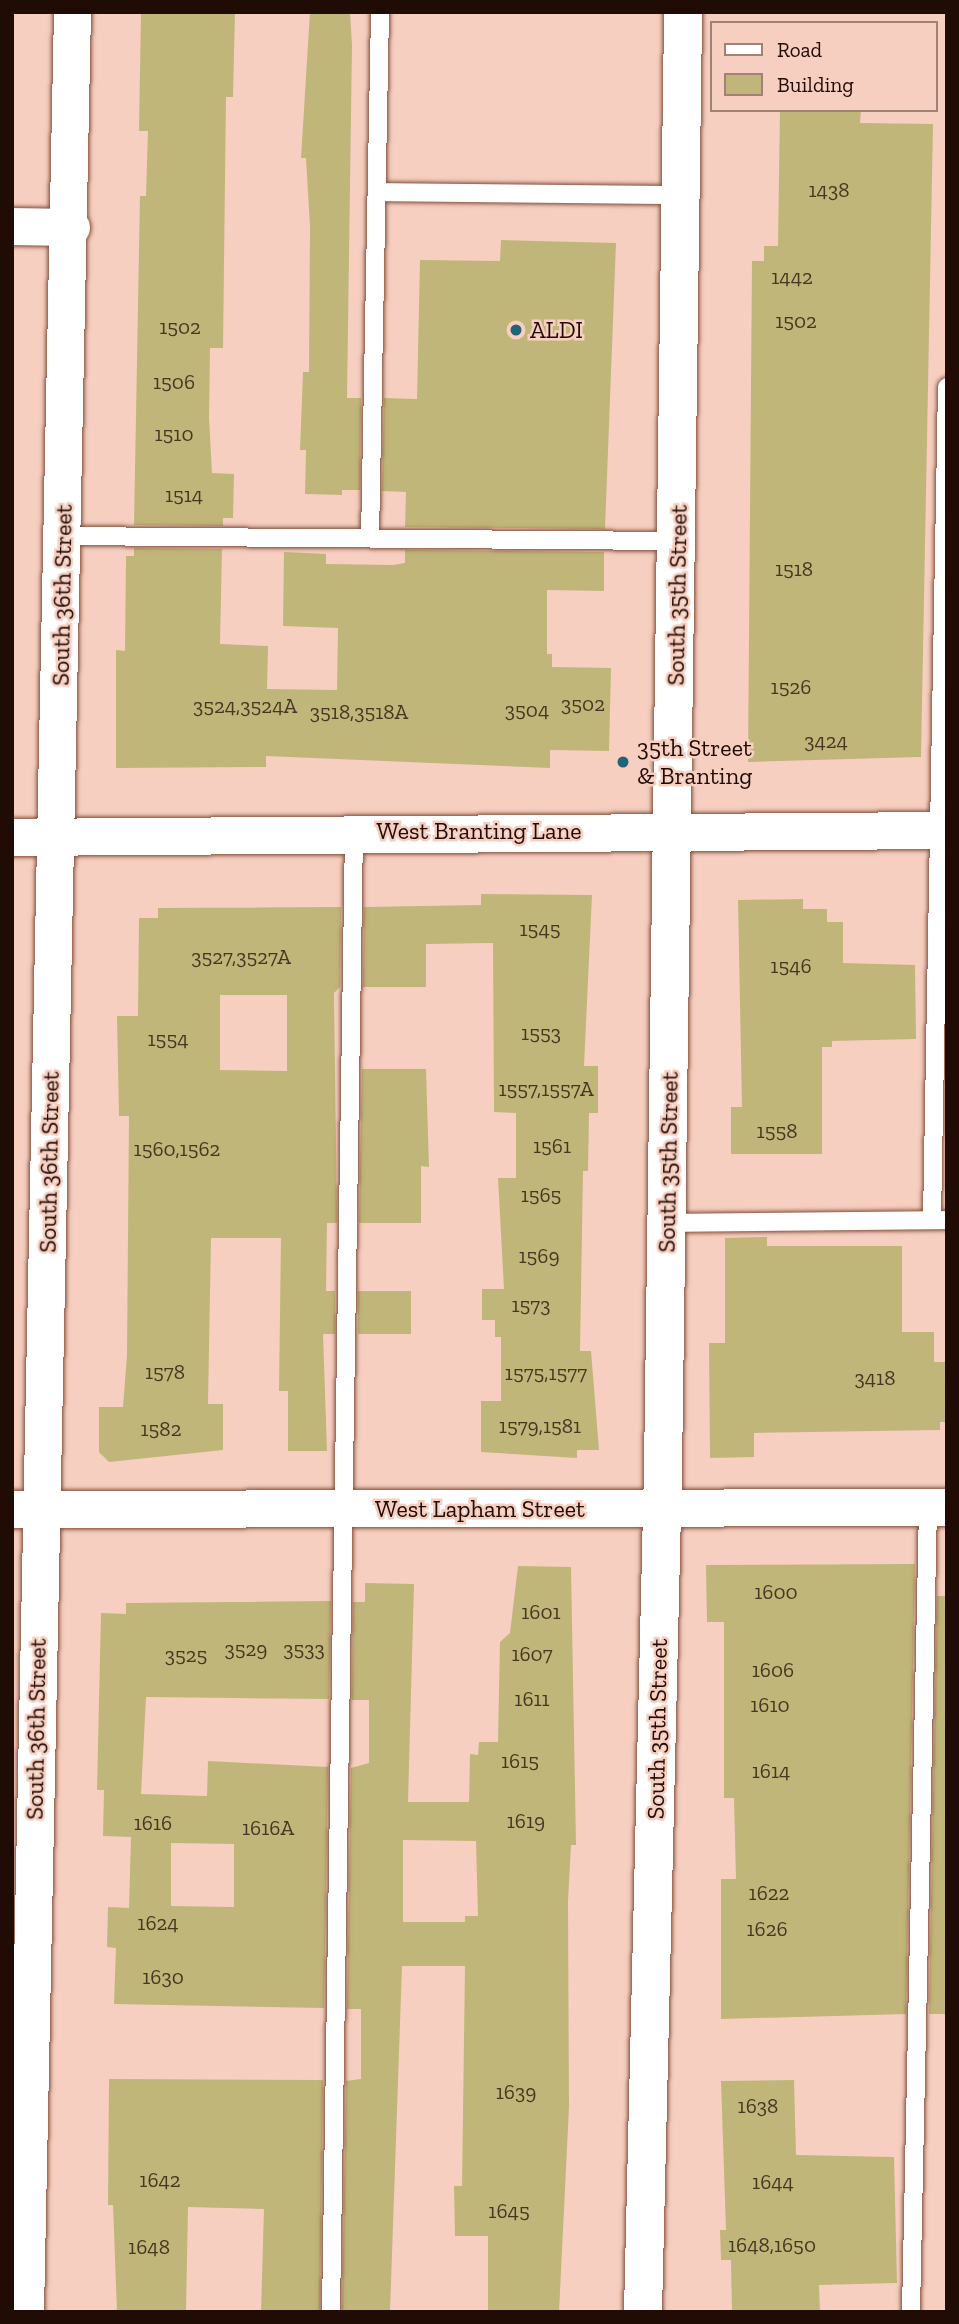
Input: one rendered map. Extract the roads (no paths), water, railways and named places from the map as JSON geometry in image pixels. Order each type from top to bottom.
[{"type":"main road","name":"South 35th Street","points":[[643,2312],[662,1511],[674,829],[683,12]]},
{"type":"street","name":"South 36th Street","points":[[25,2312],[21,2042],[26,1508],[57,837],[71,227],[72,12]]},
{"type":"street","points":[[12,226],[71,227]]},
{"type":"street","name":"West Branting Lane","points":[[12,837],[674,829],[945,830]]},
{"type":"street","name":"West Lapham Street","points":[[26,1508],[662,1511],[937,1507]]},
{"type":"lane","points":[[370,538],[380,12]]},
{"type":"lane","points":[[377,192],[681,195]]},
{"type":"lane","points":[[667,1223],[939,1220],[945,830],[947,387]]},
{"type":"lane","points":[[64,536],[678,541]]},
{"type":"lane","points":[[331,2312],[340,1508],[354,832]]},
{"type":"lane","points":[[911,2312],[937,1507]]},
{"type":"place","name":"ALDI","points":[[516,330]]},
{"type":"place","name":"35th Street & Branting","points":[[623,762]]}]
